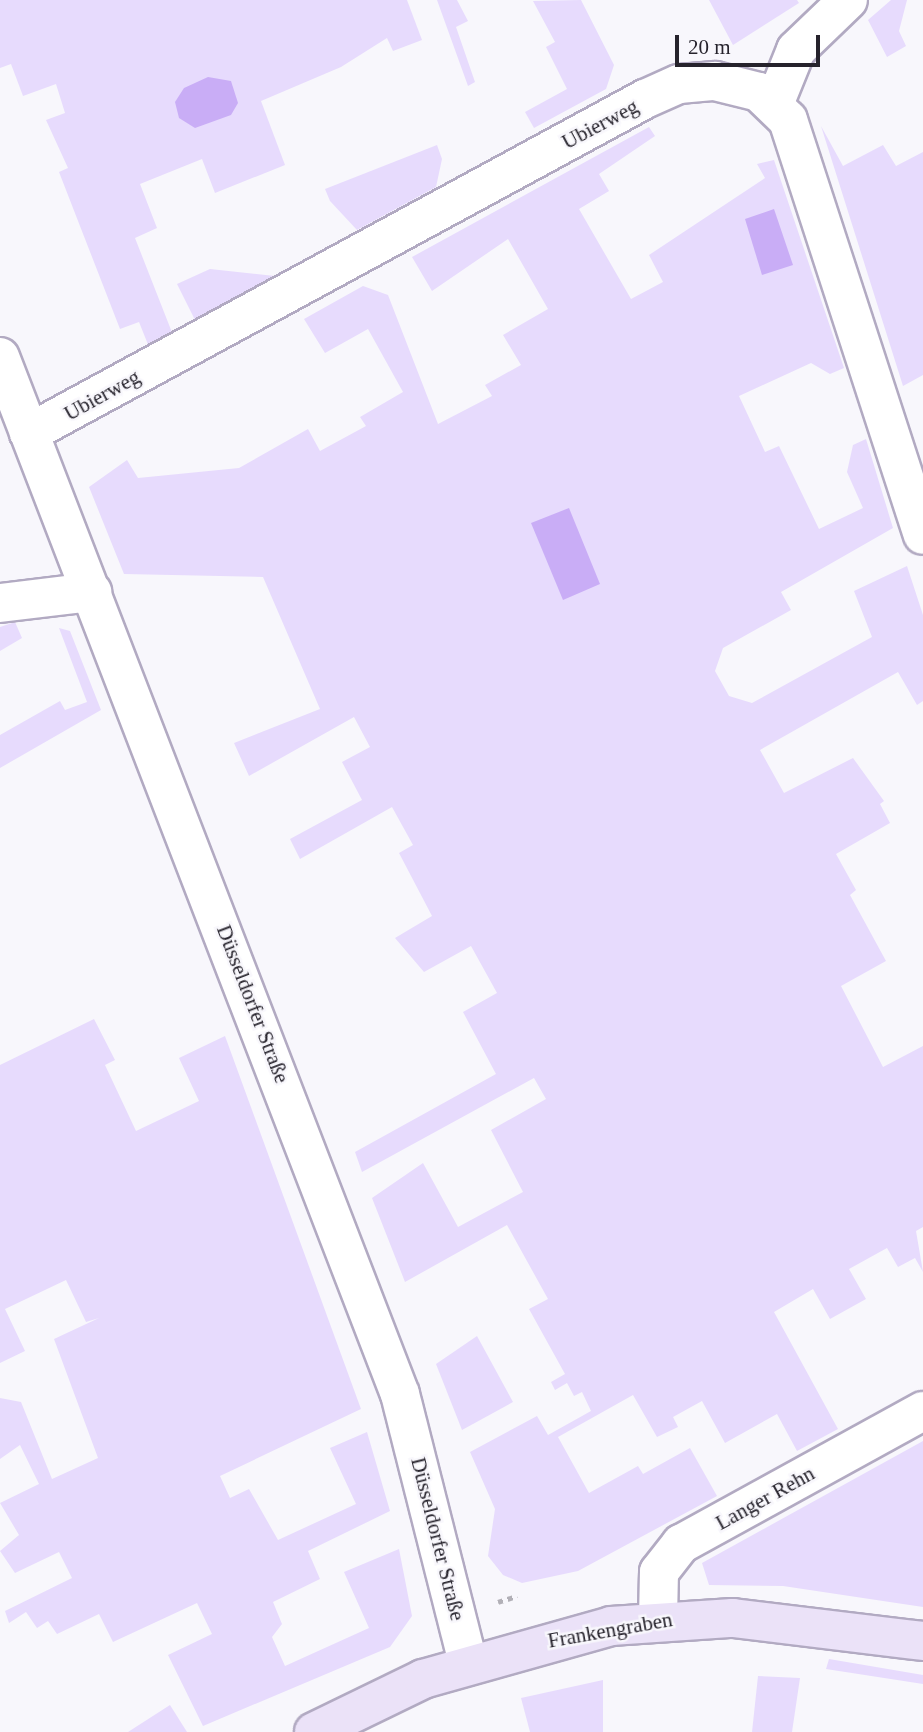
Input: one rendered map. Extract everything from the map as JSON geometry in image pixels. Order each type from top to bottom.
[{"type":"street","points":[[848,0],[796,50],[775,102],[793,132],[923,536]]},
{"type":"street","name":"Ubierweg","points":[[29,433],[669,88],[726,82],[775,102]]},
{"type":"street","name":"Düsseldorfer Straße","points":[[0,357],[400,1394],[468,1663]]},
{"type":"street","points":[[0,603],[92,592]]},
{"type":"street","name":"Langer Rehn","points":[[658,1619],[659,1572],[681,1544],[923,1411]]},
{"type":"street","name":"Frankengraben","points":[[314,1732],[379,1696],[468,1663],[658,1619],[792,1621],[923,1641]]},
{"type":"shaded area","points":[[0,0],[407,0],[422,40],[393,51],[387,38],[341,67],[261,101],[285,165],[215,193],[202,159],[140,184],[157,228],[135,238],[173,335],[149,347],[139,322],[120,329],[59,172],[68,168],[46,120],[65,113],[56,84],[23,96],[11,64],[0,68]]},
{"type":"shaded area","points":[[437,0],[457,0],[468,21],[456,27],[475,82],[468,86]]},
{"type":"shaded area","points":[[581,0],[614,65],[606,89],[534,128],[525,112],[567,89],[546,47],[555,42],[533,1]]},
{"type":"shaded area","points":[[709,0],[797,0],[799,3],[733,45]]},
{"type":"shaded area","points":[[891,0],[907,0],[899,31],[906,46],[887,57],[868,20]]},
{"type":"shaded area","points":[[208,77],[231,81],[238,103],[231,115],[195,128],[179,118],[175,102],[184,88]]},
{"type":"shaded area","points":[[821,126],[843,166],[883,145],[896,166],[923,152],[923,375],[903,386]]},
{"type":"shaded area","points":[[649,127],[655,136],[599,174],[609,191],[579,209],[631,299],[663,282],[649,255],[765,178],[757,164],[774,160],[844,368],[830,374],[811,363],[739,396],[765,452],[779,446],[819,529],[863,508],[847,472],[853,445],[866,439],[893,528],[781,592],[791,610],[723,648],[715,671],[729,696],[752,703],[872,637],[854,591],[907,566],[923,615],[923,701],[917,705],[898,672],[760,750],[784,793],[853,758],[884,801],[880,804],[890,823],[836,854],[856,890],[850,895],[886,961],[841,986],[883,1067],[923,1046],[923,1227],[916,1231],[923,1272],[915,1258],[898,1267],[887,1248],[849,1269],[866,1299],[830,1319],[813,1289],[774,1312],[838,1429],[797,1451],[777,1414],[725,1443],[702,1401],[673,1417],[678,1427],[657,1437],[633,1395],[558,1437],[589,1493],[638,1466],[643,1474],[690,1448],[717,1496],[578,1571],[522,1583],[503,1575],[488,1556],[495,1509],[470,1452],[537,1416],[548,1435],[591,1411],[582,1392],[574,1396],[567,1383],[555,1390],[551,1382],[565,1374],[529,1309],[548,1299],[507,1225],[405,1282],[372,1198],[423,1163],[458,1227],[523,1192],[491,1130],[546,1099],[534,1078],[362,1172],[355,1152],[496,1074],[463,1012],[497,993],[471,946],[424,972],[395,938],[432,916],[399,853],[413,845],[392,807],[300,859],[290,839],[362,800],[342,762],[370,747],[354,717],[249,776],[234,743],[320,709],[263,577],[124,574],[89,487],[127,460],[138,478],[239,468],[308,429],[320,451],[366,426],[360,417],[403,392],[368,329],[325,353],[304,319],[363,286],[388,295],[438,424],[492,396],[485,385],[521,365],[503,335],[548,309],[508,239],[432,291],[412,257]]},
{"type":"shaded area","points":[[437,145],[442,159],[436,187],[357,230],[330,201],[325,189]]},
{"type":"shaded area","points":[[774,209],[793,265],[762,275],[745,219]]},
{"type":"shaded area","points":[[210,269],[275,276],[195,320],[177,284]]},
{"type":"shaded area","points":[[569,508],[600,584],[563,600],[531,523]]},
{"type":"shaded area","points":[[15,622],[22,638],[0,651],[0,627]]},
{"type":"shaded area","points":[[59,628],[70,631],[101,710],[0,768],[0,735],[60,701],[65,710],[87,702]]},
{"type":"shaded area","points":[[94,1019],[115,1060],[105,1065],[136,1131],[199,1101],[179,1058],[225,1036],[361,1409],[220,1476],[230,1498],[249,1489],[278,1540],[356,1504],[330,1448],[367,1432],[390,1511],[308,1551],[320,1579],[273,1602],[282,1624],[272,1637],[285,1666],[369,1628],[344,1572],[399,1549],[412,1616],[390,1647],[203,1726],[168,1655],[212,1634],[197,1603],[113,1642],[99,1614],[57,1634],[48,1621],[37,1628],[26,1612],[9,1623],[5,1611],[72,1578],[59,1552],[15,1573],[0,1551],[19,1535],[0,1503],[39,1484],[20,1445],[0,1459],[0,1398],[21,1402],[52,1479],[98,1458],[54,1339],[99,1318],[86,1322],[66,1280],[5,1309],[25,1351],[0,1363],[0,1065]]},
{"type":"shaded area","points":[[477,1336],[513,1402],[462,1430],[436,1364]]},
{"type":"shaded area","points":[[923,1441],[923,1607],[783,1586],[709,1585],[702,1563]]},
{"type":"shaded area","points":[[829,1659],[923,1675],[923,1684],[826,1669]]},
{"type":"shaded area","points":[[758,1676],[800,1678],[792,1732],[752,1732]]},
{"type":"shaded area","points":[[603,1680],[603,1732],[530,1732],[521,1698]]},
{"type":"shaded area","points":[[170,1705],[187,1732],[128,1732]]}]
